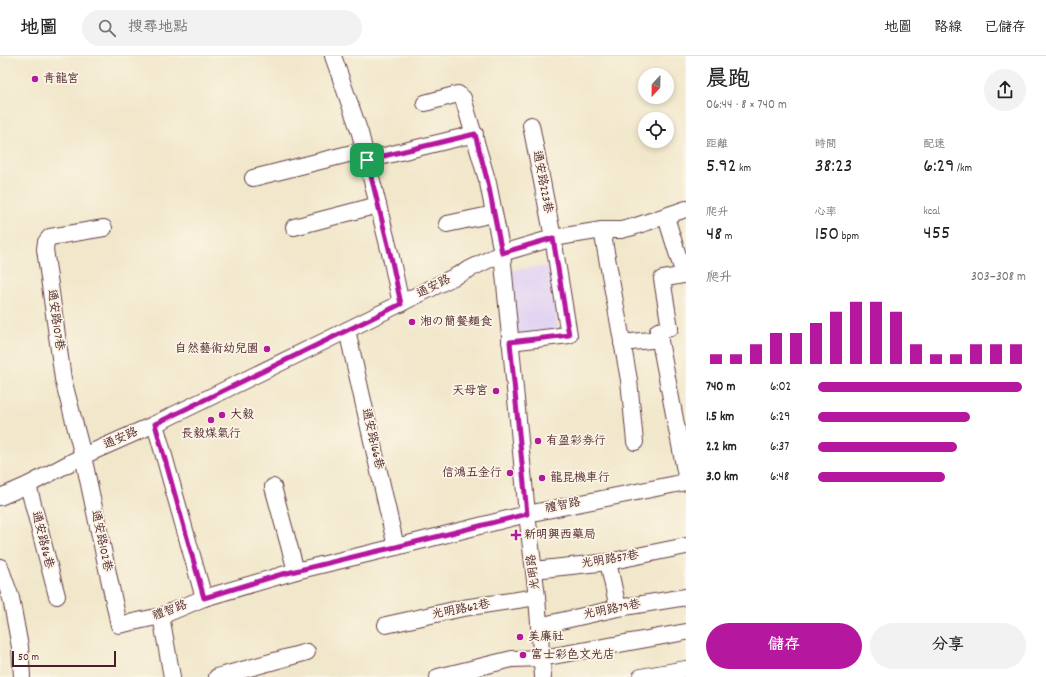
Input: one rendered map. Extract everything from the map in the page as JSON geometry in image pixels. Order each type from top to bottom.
[{"type":"street","points":[[333,56],[360,133],[401,304]]},
{"type":"street","name":"光明路","points":[[425,103],[458,94],[461,95],[475,134],[488,183],[502,253],[527,514],[537,597],[543,677]]},
{"type":"street","name":"通安路223巷","points":[[510,342],[569,335],[553,238],[531,125]]},
{"type":"street","points":[[254,178],[475,134]]},
{"type":"street","points":[[294,227],[378,205]]},
{"type":"street","name":"通安路","points":[[0,497],[28,485],[83,456],[155,424],[502,253],[553,238],[602,230],[621,230],[666,217],[686,209]]},
{"type":"street","points":[[447,224],[494,214]]},
{"type":"street","points":[[666,217],[684,275],[662,279],[670,328],[658,331],[686,476]]},
{"type":"street","name":"通安路107巷","points":[[83,456],[63,379],[45,249],[46,242],[50,237],[104,228]]},
{"type":"street","points":[[602,230],[629,380],[635,442]]},
{"type":"street","name":"通安路166巷","points":[[347,330],[396,547]]},
{"type":"street","points":[[622,343],[660,339]]},
{"type":"street","points":[[155,424],[204,598]]},
{"type":"street","name":"通安路102巷","points":[[83,456],[119,625]]},
{"type":"street","name":"禮智路","points":[[119,625],[161,616],[204,598],[296,571],[527,514],[686,482]]},
{"type":"street","name":"通安路86巷","points":[[28,485],[57,596]]},
{"type":"street","points":[[273,487],[296,571]]},
{"type":"street","name":"光明路57巷","points":[[534,570],[608,562],[686,546]]},
{"type":"street","points":[[608,562],[618,608]]},
{"type":"street","points":[[0,567],[11,598],[20,647],[22,677]]},
{"type":"street","name":"光明路62巷","points":[[386,625],[463,608],[537,597]]},
{"type":"street","name":"光明路79巷","points":[[539,626],[618,608],[686,597]]},
{"type":"street","points":[[161,616],[172,677]]},
{"type":"street","points":[[438,677],[512,659],[542,658],[686,632]]},
{"type":"street","points":[[217,677],[307,652]]},
{"type":"street","points":[[641,677],[686,669]]},
{"type":"shaded area","points":[[551,266],[558,332],[517,335],[511,270]]},
{"type":"place","name":"青龍宮","points":[[35,79]]},
{"type":"place","name":"湘の簡餐麵食","points":[[412,322]]},
{"type":"place","name":"自然藝術幼兒園","points":[[267,349]]},
{"type":"place","name":"天母宮","points":[[496,391]]},
{"type":"place","name":"大毅","points":[[222,415]]},
{"type":"place","name":"長毅煤氣行","points":[[211,420]]},
{"type":"place","name":"有盈彩券行","points":[[538,441]]},
{"type":"place","name":"信鴻五金行","points":[[510,473]]},
{"type":"place","name":"龍昆機車行","points":[[542,478]]},
{"type":"place","name":"新明興西藥局","points":[[516,535]]},
{"type":"place","name":"美廉社","points":[[520,637]]},
{"type":"place","name":"富士彩色文光店","points":[[523,655]]},
{"type":"route","points":[[475,134],[488,183],[502,253],[553,238],[569,335],[510,342],[527,514],[279,575],[204,598],[155,424],[401,304],[367,160],[475,134]]}]
